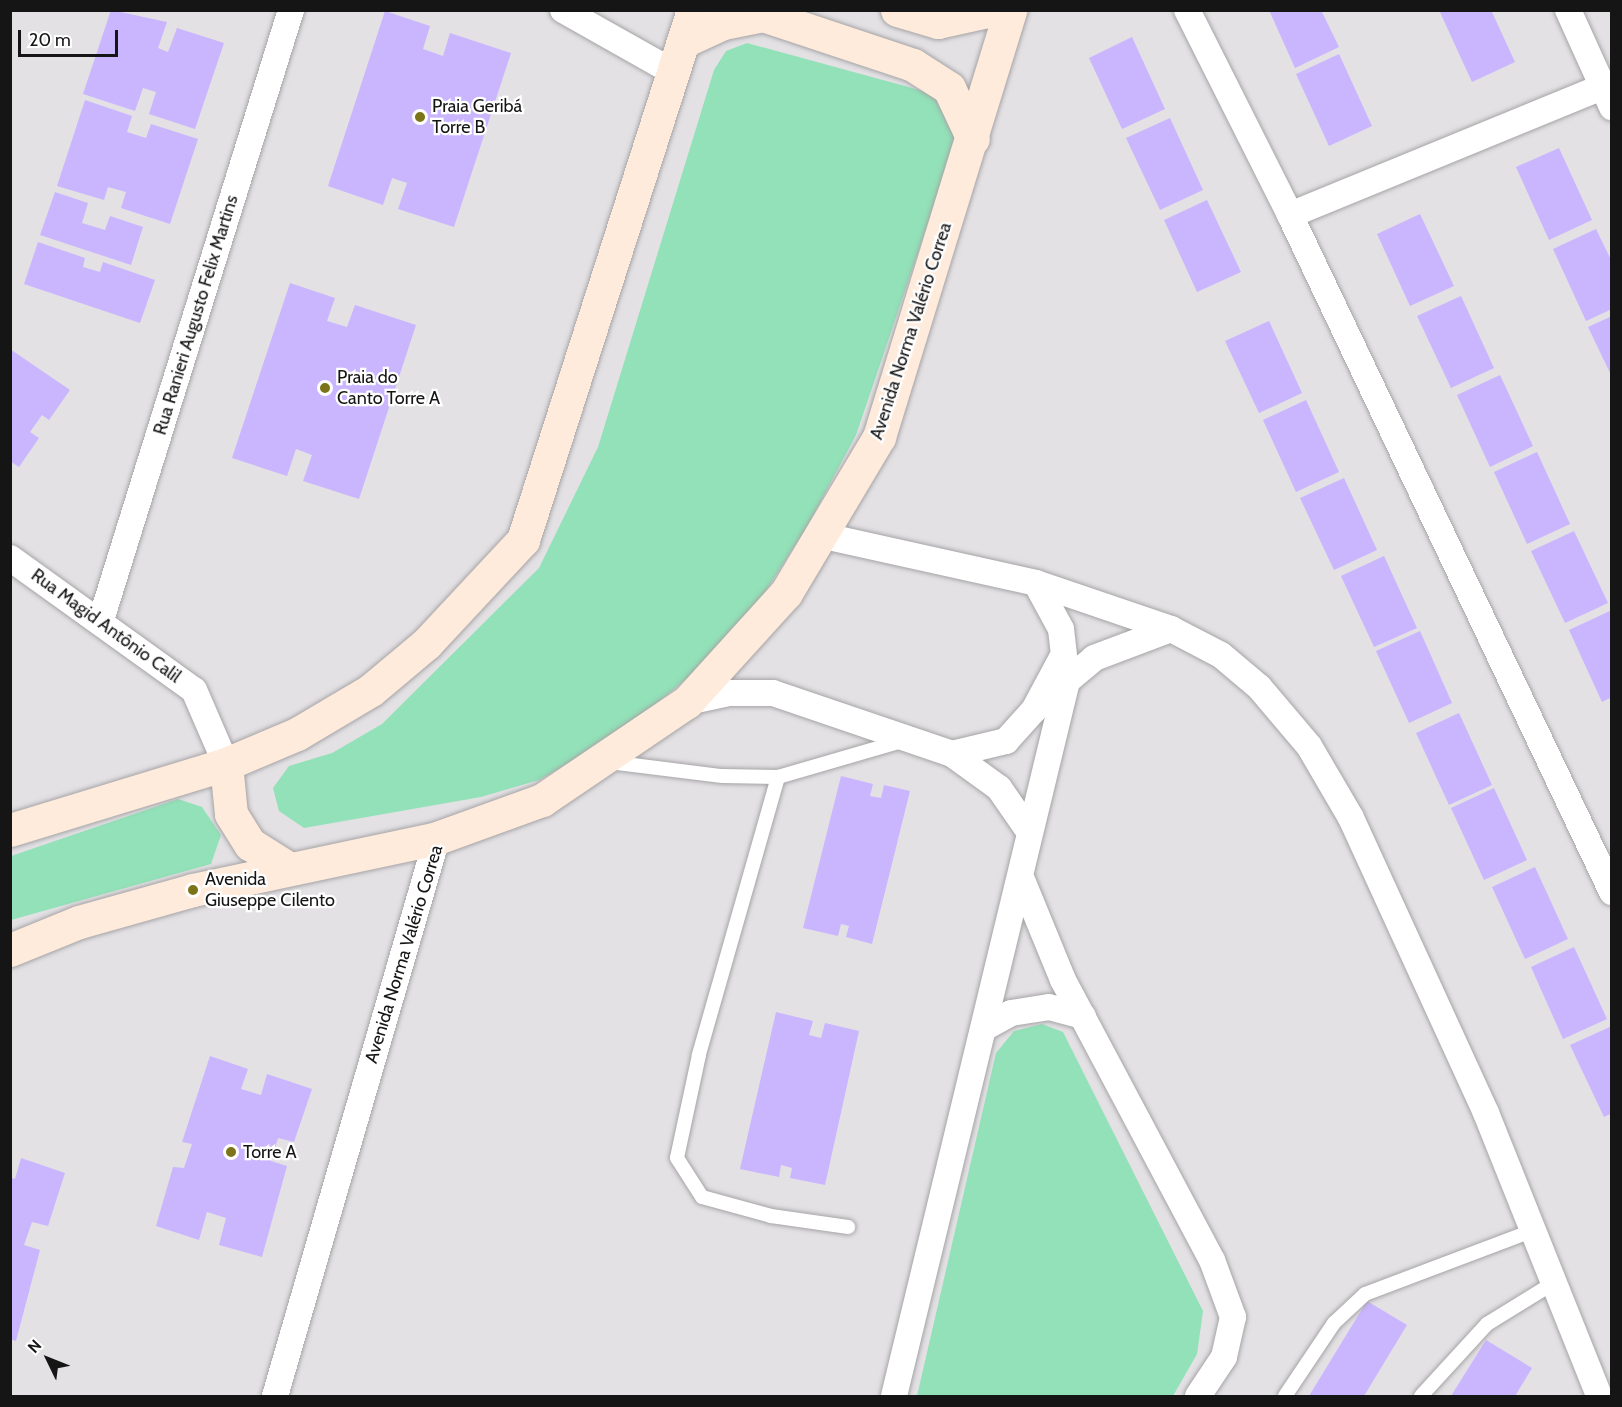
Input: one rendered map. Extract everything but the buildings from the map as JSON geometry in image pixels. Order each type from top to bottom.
[{"type":"street","name":"Rua Ranieri Augusto Felix Martins","points":[[101,620],[291,10]]},
{"type":"street","points":[[563,10],[673,72]]},
{"type":"street","points":[[10,830],[226,764],[297,734],[371,690],[427,643],[523,540],[693,10]]},
{"type":"street","points":[[897,10],[938,22],[992,10]]},
{"type":"street","name":"Avenida Norma Valério Correa","points":[[275,1396],[437,838],[542,800],[687,702],[786,593],[879,437],[973,139],[1010,10]]},
{"type":"street","points":[[1186,10],[1290,215],[1611,892]]},
{"type":"street","points":[[1290,215],[1608,92],[1568,10]]},
{"type":"street","points":[[684,41],[723,23],[763,15],[913,65],[949,88],[973,139]]},
{"type":"street","points":[[820,535],[1036,583],[1171,629],[1221,655],[1251,681],[1309,746],[1351,818],[1534,1230],[1599,1396]]},
{"type":"street","name":"Rua Magid Antônio Calil","points":[[10,558],[101,620],[194,690],[226,764]]},
{"type":"street","points":[[894,1396],[1022,880],[1028,830],[1067,681],[1066,647],[1051,604],[1036,583]]},
{"type":"street","points":[[1067,681],[1094,658],[1171,629]]},
{"type":"street","points":[[952,754],[1005,741],[1034,710],[1066,647]]},
{"type":"street","points":[[687,702],[729,693],[773,693],[952,754],[999,788],[1028,830]]},
{"type":"street","points":[[226,764],[231,814],[250,844],[288,868]]},
{"type":"street","points":[[10,950],[80,922],[288,868],[437,838]]},
{"type":"street","points":[[1022,880],[1083,1016],[1207,1250],[1233,1317],[1224,1357],[1197,1396]]},
{"type":"street","points":[[986,1027],[1011,1013],[1049,1007],[1083,1016]]},
{"type":"lane","points":[[601,761],[722,776],[778,777],[908,739]]},
{"type":"lane","points":[[778,777],[699,1055],[677,1158],[702,1197],[771,1216],[848,1227]]},
{"type":"lane","points":[[1285,1396],[1334,1323],[1365,1294],[1534,1230]]},
{"type":"lane","points":[[1421,1396],[1487,1324],[1555,1282]]},
{"type":"green space","points":[[747,43],[934,94],[956,112],[955,144],[856,435],[808,525],[755,608],[690,676],[615,737],[539,780],[481,797],[304,828],[279,811],[273,788],[289,766],[332,753],[382,724],[539,568],[598,447],[714,70],[726,51]]},
{"type":"green space","points":[[178,799],[202,807],[221,835],[211,864],[11,920],[11,856]]},
{"type":"green space","points":[[1042,1024],[1063,1032],[1203,1311],[1197,1354],[1173,1396],[917,1396],[996,1053],[1014,1031]]},
{"type":"place","name":"Praia Geribá Torre B","points":[[420,117]]},
{"type":"place","name":"Praia do Canto Torre A","points":[[325,388]]},
{"type":"place","name":"Avenida Giuseppe Cilento","points":[[193,890]]},
{"type":"place","name":"Torre A","points":[[231,1152]]}]
